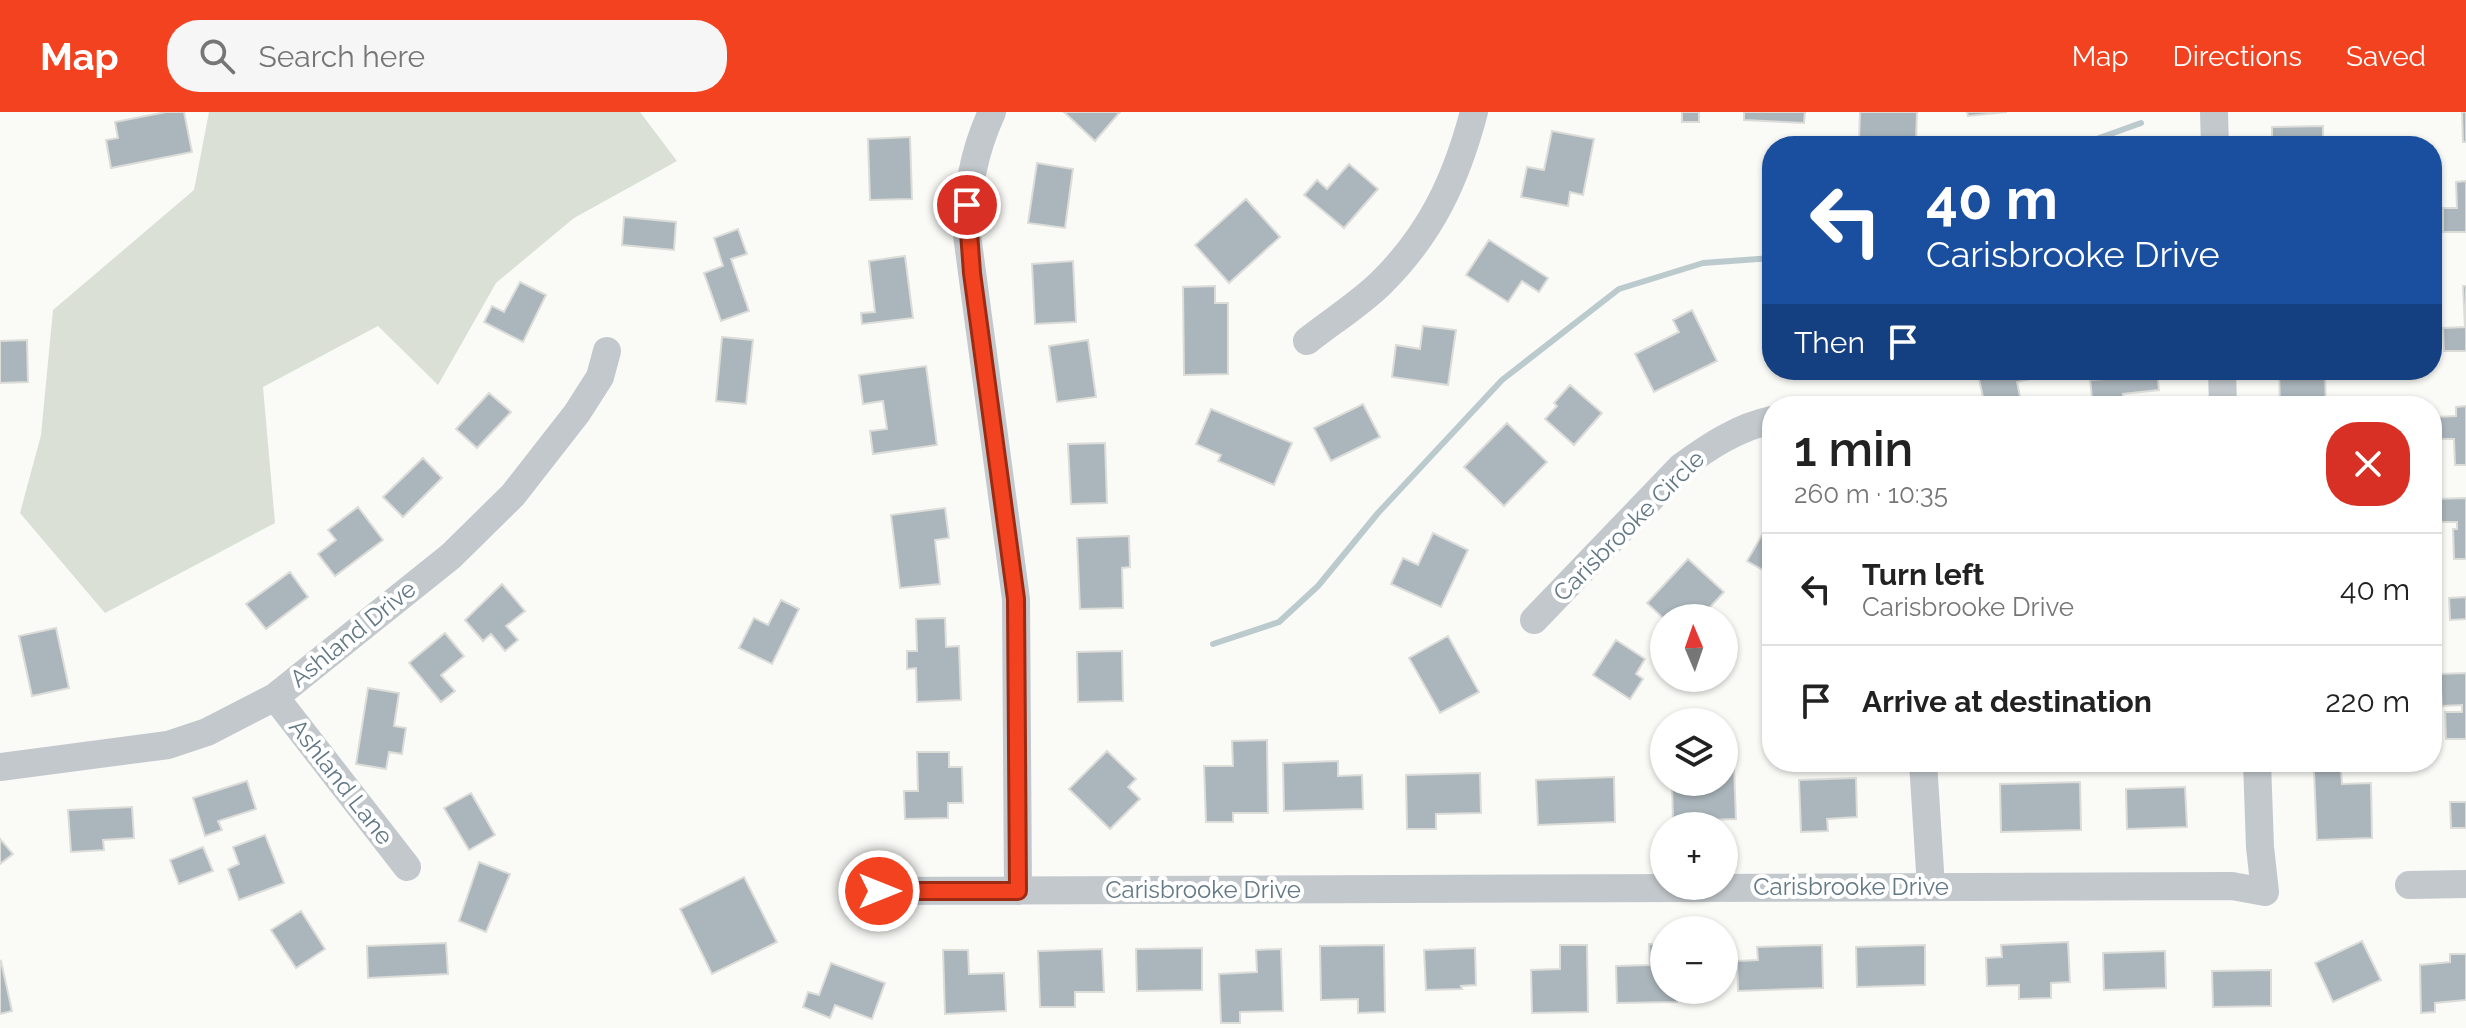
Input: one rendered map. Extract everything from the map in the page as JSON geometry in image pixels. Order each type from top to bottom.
[{"type":"street","points":[[992,112],[977,147],[970,175],[967,235],[1016,599],[1018,891]]},
{"type":"street","points":[[1307,341],[1379,286],[1410,251],[1449,189],[1474,112]]},
{"type":"street","points":[[2214,112],[2215,136]]},
{"type":"street","name":"Ashland Drive","points":[[0,767],[168,745],[207,732],[275,697],[451,556],[513,495],[593,389],[600,377],[607,351]]},
{"type":"street","name":"Carisbrooke Circle","points":[[1534,620],[1681,467],[1705,449],[1737,432],[1762,423]]},
{"type":"street","name":"Ashland Lane","points":[[275,697],[407,867]]},
{"type":"street","points":[[1924,772],[1931,887]]},
{"type":"street","name":"Carisbrooke Drive","points":[[879,891],[2232,886],[2265,892],[2257,772]]},
{"type":"street","points":[[2409,885],[2466,884]]},
{"type":"shaded area","points":[[209,112],[640,112],[677,161],[574,218],[496,283],[438,385],[378,326],[263,387],[275,523],[105,613],[20,513],[41,435],[53,310],[194,190]]},
{"type":"building","points":[[166,112],[184,112],[192,152],[111,168],[106,140],[118,138],[115,122]]},
{"type":"building","points":[[1064,112],[1120,112],[1095,141]]},
{"type":"building","points":[[1682,112],[1699,112],[1699,122],[1682,122]]},
{"type":"building","points":[[1744,112],[1805,112],[1804,123],[1744,120]]},
{"type":"building","points":[[1860,112],[1917,112],[1916,136],[1859,136]]},
{"type":"building","points":[[1967,112],[2007,112],[1968,116]]},
{"type":"building","points":[[2462,112],[2466,112],[2466,142],[2463,142]]},
{"type":"building","points":[[2323,126],[2323,136],[2272,136],[2272,127]]},
{"type":"building","points":[[1552,131],[1594,139],[1583,195],[1570,192],[1568,206],[1521,197],[1527,167],[1544,170]]},
{"type":"building","points":[[910,137],[912,199],[870,200],[868,139]]},
{"type":"building","points":[[1037,163],[1073,169],[1065,228],[1028,223]]},
{"type":"building","points":[[1349,164],[1378,189],[1344,228],[1304,195],[1317,180],[1327,189]]},
{"type":"building","points":[[2466,181],[2466,232],[2443,232],[2443,208],[2457,208],[2456,182]]},
{"type":"building","points":[[1246,199],[1280,237],[1229,283],[1195,245]]},
{"type":"building","points":[[624,217],[676,222],[674,250],[622,245]]},
{"type":"building","points":[[738,229],[747,254],[731,259],[749,311],[721,321],[704,273],[723,266],[714,238]]},
{"type":"building","points":[[1489,240],[1548,278],[1539,292],[1522,281],[1508,302],[1466,275]]},
{"type":"building","points":[[905,256],[913,318],[862,324],[861,313],[875,312],[869,261]]},
{"type":"building","points":[[1073,261],[1076,322],[1035,324],[1032,264]]},
{"type":"building","points":[[520,282],[546,295],[523,342],[484,322],[492,306],[504,312]]},
{"type":"building","points":[[1215,286],[1215,303],[1228,303],[1228,374],[1184,375],[1183,287]]},
{"type":"building","points":[[2463,286],[2466,286],[2466,351],[2444,351],[2443,328],[2465,327]]},
{"type":"building","points":[[1692,310],[1717,361],[1654,392],[1635,354],[1679,332],[1673,320]]},
{"type":"building","points":[[1423,326],[1456,330],[1448,385],[1392,377],[1396,345],[1420,349]]},
{"type":"building","points":[[722,337],[753,340],[746,404],[716,401]]},
{"type":"building","points":[[27,340],[28,382],[0,383],[0,341]]},
{"type":"building","points":[[1088,340],[1096,397],[1057,402],[1049,346]]},
{"type":"building","points":[[926,366],[937,445],[873,454],[870,431],[887,429],[883,401],[863,404],[859,375]]},
{"type":"building","points":[[1979,380],[2026,380],[2017,382],[2020,396],[1983,396]]},
{"type":"building","points":[[2090,380],[2158,380],[2159,390],[2123,396],[2092,396]]},
{"type":"building","points":[[2279,380],[2325,380],[2326,396],[2280,396]]},
{"type":"building","points":[[1570,385],[1602,413],[1574,445],[1545,419]]},
{"type":"building","points":[[489,393],[511,412],[477,448],[456,429]]},
{"type":"building","points":[[1363,404],[1380,437],[1331,461],[1314,428]]},
{"type":"building","points":[[2466,406],[2466,465],[2455,465],[2454,439],[2442,439],[2442,417],[2456,416],[2456,407]]},
{"type":"building","points":[[1211,409],[1292,443],[1274,485],[1218,461],[1221,455],[1196,444]]},
{"type":"building","points":[[1507,423],[1547,462],[1504,506],[1464,467]]},
{"type":"building","points":[[1105,443],[1107,503],[1071,504],[1068,444]]},
{"type":"building","points":[[423,458],[442,478],[403,517],[383,497]]},
{"type":"building","points":[[2466,498],[2466,559],[2454,559],[2453,529],[2457,529],[2457,522],[2442,522],[2442,499]]},
{"type":"building","points":[[358,507],[383,540],[335,576],[318,554],[336,540],[328,530]]},
{"type":"building","points":[[945,508],[949,538],[935,540],[940,584],[900,588],[891,515]]},
{"type":"building","points":[[1433,533],[1468,550],[1441,607],[1391,584],[1403,558],[1418,565]]},
{"type":"building","points":[[1762,535],[1762,569],[1747,561]]},
{"type":"building","points":[[1129,536],[1130,567],[1122,568],[1123,608],[1080,609],[1077,538]]},
{"type":"building","points":[[1688,559],[1724,592],[1713,604],[1650,606],[1647,603]]},
{"type":"building","points":[[290,572],[308,597],[266,629],[246,604]]},
{"type":"building","points":[[502,584],[525,611],[506,626],[518,640],[505,651],[491,634],[483,641],[465,620]]},
{"type":"building","points":[[2466,597],[2466,619],[2450,620],[2449,598]]},
{"type":"building","points":[[781,600],[799,609],[772,664],[739,648],[754,618],[768,625]]},
{"type":"building","points":[[945,618],[946,647],[959,646],[961,700],[917,702],[916,668],[907,669],[907,651],[917,651],[916,619]]},
{"type":"building","points":[[56,628],[69,688],[32,696],[19,636]]},
{"type":"building","points":[[445,633],[464,656],[441,675],[455,691],[441,702],[409,663]]},
{"type":"building","points":[[1448,636],[1479,692],[1440,713],[1409,658]]},
{"type":"building","points":[[1616,640],[1645,659],[1636,674],[1643,679],[1630,699],[1593,675]]},
{"type":"building","points":[[1122,651],[1123,701],[1078,702],[1077,652]]},
{"type":"building","points":[[2466,673],[2466,739],[2446,739],[2445,712],[2462,712],[2462,705],[2442,706],[2442,674]]},
{"type":"building","points":[[368,688],[399,693],[394,726],[406,728],[402,754],[389,752],[386,769],[356,764]]},
{"type":"building","points":[[1267,740],[1268,813],[1233,813],[1233,822],[1206,822],[1204,766],[1233,766],[1232,741]]},
{"type":"building","points":[[1107,751],[1136,779],[1128,787],[1140,799],[1110,829],[1069,789]]},
{"type":"building","points":[[917,752],[949,752],[949,767],[962,767],[963,803],[948,803],[948,818],[905,819],[904,791],[918,791]]},
{"type":"building","points":[[1338,761],[1338,776],[1362,775],[1363,809],[1284,811],[1283,763]]},
{"type":"building","points":[[2314,772],[2341,772],[2342,784],[2371,783],[2372,838],[2317,840]]},
{"type":"building","points":[[1480,773],[1481,813],[1436,814],[1436,829],[1407,829],[1406,775]]},
{"type":"building","points":[[1614,777],[1615,822],[1538,825],[1536,780]]},
{"type":"building","points":[[1856,778],[1857,817],[1827,819],[1828,831],[1801,832],[1799,780]]},
{"type":"building","points":[[247,781],[256,809],[218,821],[222,830],[205,836],[193,798]]},
{"type":"building","points":[[2080,782],[2081,830],[2001,832],[2000,784]]},
{"type":"building","points":[[2185,787],[2187,827],[2127,829],[2126,789]]},
{"type":"building","points":[[471,793],[495,835],[469,850],[444,808]]},
{"type":"building","points":[[1672,796],[1735,796],[1736,812],[1673,812]]},
{"type":"building","points":[[2450,802],[2466,802],[2466,828],[2451,828]]},
{"type":"building","points":[[132,807],[134,838],[103,840],[104,850],[71,852],[68,810]]},
{"type":"building","points":[[265,835],[284,883],[239,900],[228,869],[239,864],[233,847]]},
{"type":"building","points":[[0,839],[13,854],[0,864]]},
{"type":"building","points":[[203,847],[213,871],[179,884],[170,860]]},
{"type":"building","points":[[479,862],[510,874],[486,932],[459,921]]},
{"type":"building","points":[[744,877],[777,942],[712,974],[680,909]]},
{"type":"building","points":[[301,911],[325,949],[296,968],[271,930]]},
{"type":"building","points":[[2362,941],[2381,980],[2333,1002],[2315,963]]},
{"type":"building","points":[[2068,942],[2070,982],[2051,983],[2051,998],[2019,999],[2019,985],[1987,986],[1986,958],[2002,957],[2001,945]]},
{"type":"building","points":[[446,943],[448,974],[368,978],[367,946]]},
{"type":"building","points":[[1384,945],[1385,1012],[1358,1013],[1358,999],[1321,1000],[1320,946]]},
{"type":"building","points":[[1560,945],[1587,945],[1588,1012],[1532,1013],[1531,970],[1560,969]]},
{"type":"building","points":[[1822,945],[1823,988],[1738,991],[1738,961],[1758,960],[1757,947]]},
{"type":"building","points":[[1925,945],[1925,985],[1857,987],[1856,947]]},
{"type":"building","points":[[1202,948],[1202,990],[1137,991],[1136,949]]},
{"type":"building","points":[[1475,948],[1476,985],[1461,986],[1462,989],[1426,990],[1424,950]]},
{"type":"building","points":[[1102,949],[1104,992],[1075,992],[1075,1007],[1040,1007],[1038,951]]},
{"type":"building","points":[[1281,949],[1283,1011],[1240,1012],[1240,1023],[1221,1023],[1219,974],[1257,972],[1256,950]]},
{"type":"building","points":[[943,950],[968,950],[969,974],[1004,973],[1006,1011],[945,1014]]},
{"type":"building","points":[[2165,951],[2166,988],[2104,990],[2103,953]]},
{"type":"building","points":[[2450,954],[2466,954],[2466,1000],[2435,1003],[2435,1012],[2421,1013],[2420,965],[2450,962]]},
{"type":"building","points":[[0,962],[12,1011],[0,1014]]},
{"type":"building","points":[[831,963],[885,983],[872,1019],[835,1005],[830,1018],[803,1007],[808,992],[819,995]]},
{"type":"building","points":[[1650,965],[1650,1002],[1617,1003],[1616,966]]},
{"type":"building","points":[[2271,970],[2271,1006],[2213,1007],[2212,971]]},
{"type":"waterway","points":[[2105,136],[2141,123]]},
{"type":"waterway","points":[[1213,644],[1279,622],[1318,586],[1378,513],[1502,380],[1619,289],[1703,263],[1762,259]]},
{"type":"route","points":[[879,891],[1018,891],[1016,599],[967,235],[967,205]]}]
